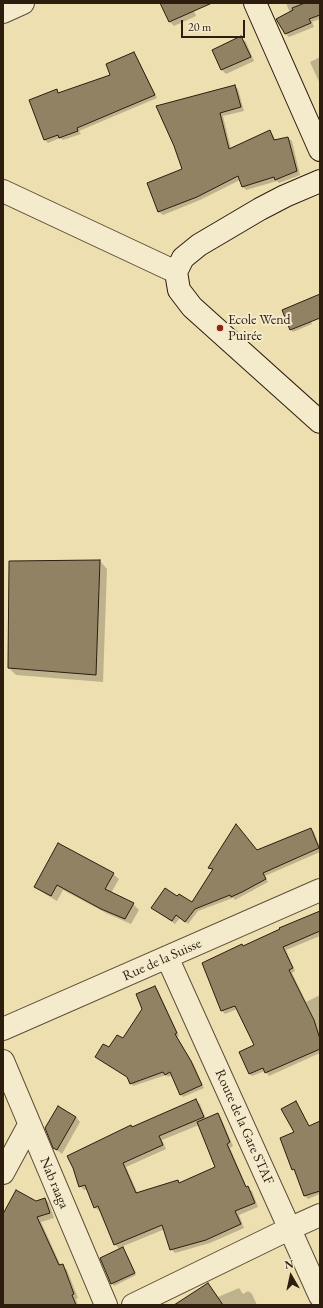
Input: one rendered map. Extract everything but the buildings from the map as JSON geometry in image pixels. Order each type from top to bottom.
[{"type":"street","points":[[3,12],[23,3]]},
{"type":"street","points":[[256,3],[320,150]]},
{"type":"street","points":[[320,181],[285,196],[260,209],[199,245],[183,258],[176,272],[179,290],[192,307],[320,422]]},
{"type":"street","points":[[3,191],[176,272]]},
{"type":"street","name":"Rue de la Suisse","points":[[3,1029],[320,890]]},
{"type":"street","name":"Route de la Gare STAF","points":[[167,957],[320,1296]]},
{"type":"street","name":"Nab raaga","points":[[3,1061],[106,1305]]},
{"type":"street","points":[[3,1174],[29,1125]]},
{"type":"street","points":[[133,1305],[320,1215]]},
{"type":"place","name":"Ecole Wend Puirée","points":[[220,328]]}]
